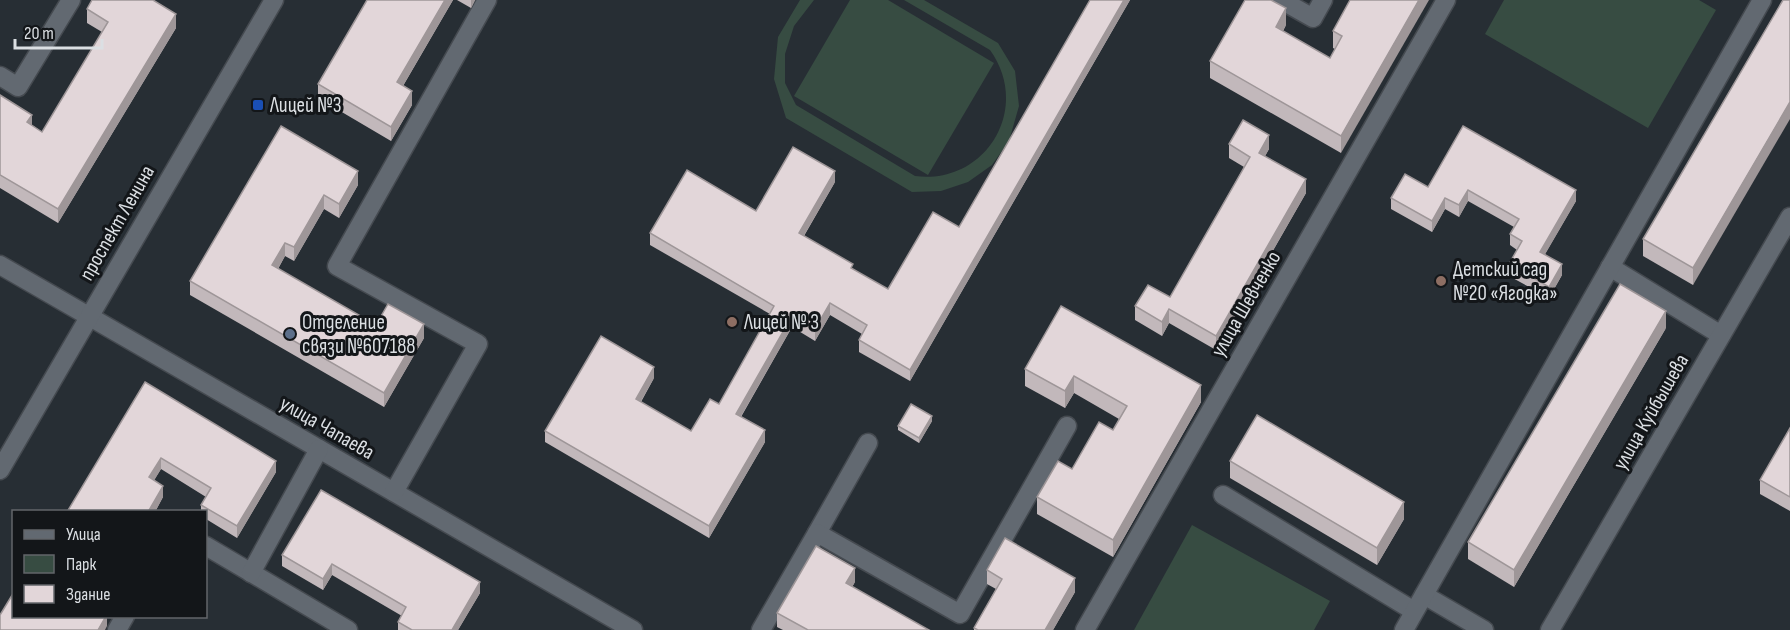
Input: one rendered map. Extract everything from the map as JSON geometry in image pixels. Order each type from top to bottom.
[{"type":"street","points":[[0,76],[18,87],[71,0]]},
{"type":"street","name":"проспект Ленина","points":[[0,470],[274,0]]},
{"type":"street","points":[[394,492],[478,344],[337,266],[487,0]]},
{"type":"street","points":[[1281,0],[1313,18],[1323,0]]},
{"type":"street","name":"улица Шевченко","points":[[1085,630],[1446,0]]},
{"type":"street","points":[[1404,630],[1610,267],[1753,3]]},
{"type":"street","name":"улица Куйбышева","points":[[1550,630],[1790,217]]},
{"type":"street","name":"улица Чапаева","points":[[0,265],[633,630]]},
{"type":"street","points":[[1610,267],[1721,335]]},
{"type":"street","points":[[817,533],[960,614],[1067,426]]},
{"type":"street","points":[[761,630],[868,443]]},
{"type":"street","points":[[251,573],[318,449]]},
{"type":"street","points":[[1223,495],[1414,611]]},
{"type":"street","points":[[207,547],[348,630]]},
{"type":"street","points":[[1424,595],[1484,630]]},
{"type":"green space","points":[[800,0],[814,0],[794,26],[785,54],[785,83],[796,105],[915,176],[940,176],[963,168],[981,155],[995,138],[1003,118],[1006,95],[1002,72],[990,50],[904,0],[924,0],[998,43],[1015,71],[1019,106],[1009,141],[992,165],[968,182],[941,191],[912,192],[786,118],[774,79],[778,37]]},
{"type":"green space","points":[[850,0],[888,0],[994,63],[928,175],[794,96]]},
{"type":"green space","points":[[1504,0],[1699,0],[1716,10],[1648,128],[1485,34]]},
{"type":"green space","points":[[1192,525],[1330,601],[1314,630],[1134,630]]},
{"type":"building","points":[[92,0],[153,0],[176,14],[58,209],[0,175],[0,95],[32,115],[27,122],[42,132],[108,22],[87,9]]},
{"type":"building","points":[[367,0],[445,0],[397,82],[412,91],[391,127],[318,84]]},
{"type":"building","points":[[1090,0],[1124,0],[910,370],[859,340],[867,325],[830,303],[815,329],[792,316],[736,414],[765,430],[709,526],[545,431],[601,336],[654,367],[636,399],[691,431],[710,399],[719,404],[774,306],[650,233],[687,170],[756,211],[793,147],[835,171],[799,233],[853,264],[851,268],[888,289],[933,212],[959,227]]},
{"type":"building","points":[[1245,0],[1271,0],[1286,8],[1276,27],[1330,58],[1342,36],[1333,31],[1350,0],[1419,0],[1341,136],[1210,61]]},
{"type":"building","points":[[1783,0],[1790,0],[1790,102],[1693,268],[1643,239]]},
{"type":"building","points":[[1243,120],[1269,135],[1259,153],[1306,179],[1216,336],[1169,309],[1162,322],[1135,306],[1148,285],[1170,297],[1250,157],[1229,144]]},
{"type":"building","points":[[281,126],[358,171],[339,204],[324,195],[294,247],[285,243],[272,265],[376,325],[388,304],[424,324],[384,393],[190,281]]},
{"type":"building","points":[[1463,126],[1576,190],[1540,252],[1562,264],[1549,287],[1509,264],[1522,241],[1510,234],[1519,219],[1468,190],[1459,205],[1445,198],[1432,221],[1391,198],[1405,174],[1428,187]]},
{"type":"building","points":[[1620,284],[1666,311],[1514,570],[1468,542]]},
{"type":"building","points":[[1061,306],[1201,385],[1113,540],[1037,497],[1058,461],[1072,469],[1099,422],[1113,430],[1127,406],[1074,376],[1065,391],[1025,369]]},
{"type":"building","points":[[145,382],[276,461],[237,526],[201,505],[211,488],[161,458],[149,477],[163,486],[149,510],[68,510]]},
{"type":"building","points":[[911,404],[932,416],[919,438],[898,426]]},
{"type":"building","points":[[1257,415],[1404,502],[1377,548],[1230,461]]},
{"type":"building","points":[[1790,428],[1790,497],[1760,480]]},
{"type":"building","points":[[321,490],[480,582],[452,630],[412,630],[398,622],[406,607],[332,564],[323,579],[282,555]]},
{"type":"building","points":[[1005,538],[1075,578],[1045,630],[978,630],[974,628],[1002,579],[987,570]]},
{"type":"building","points":[[816,546],[855,568],[846,583],[929,630],[808,630],[777,613]]},
{"type":"building","points":[[12,595],[12,618],[105,618],[98,630],[0,630],[0,615]]},
{"type":"place","name":"Лицей №3","points":[[258,105]]},
{"type":"place","name":"Детский сад №20 «Ягодка»","points":[[1441,281]]},
{"type":"place","name":"Лицей № 3","points":[[732,322]]},
{"type":"place","name":"Отделение связи №607188","points":[[290,334]]}]
